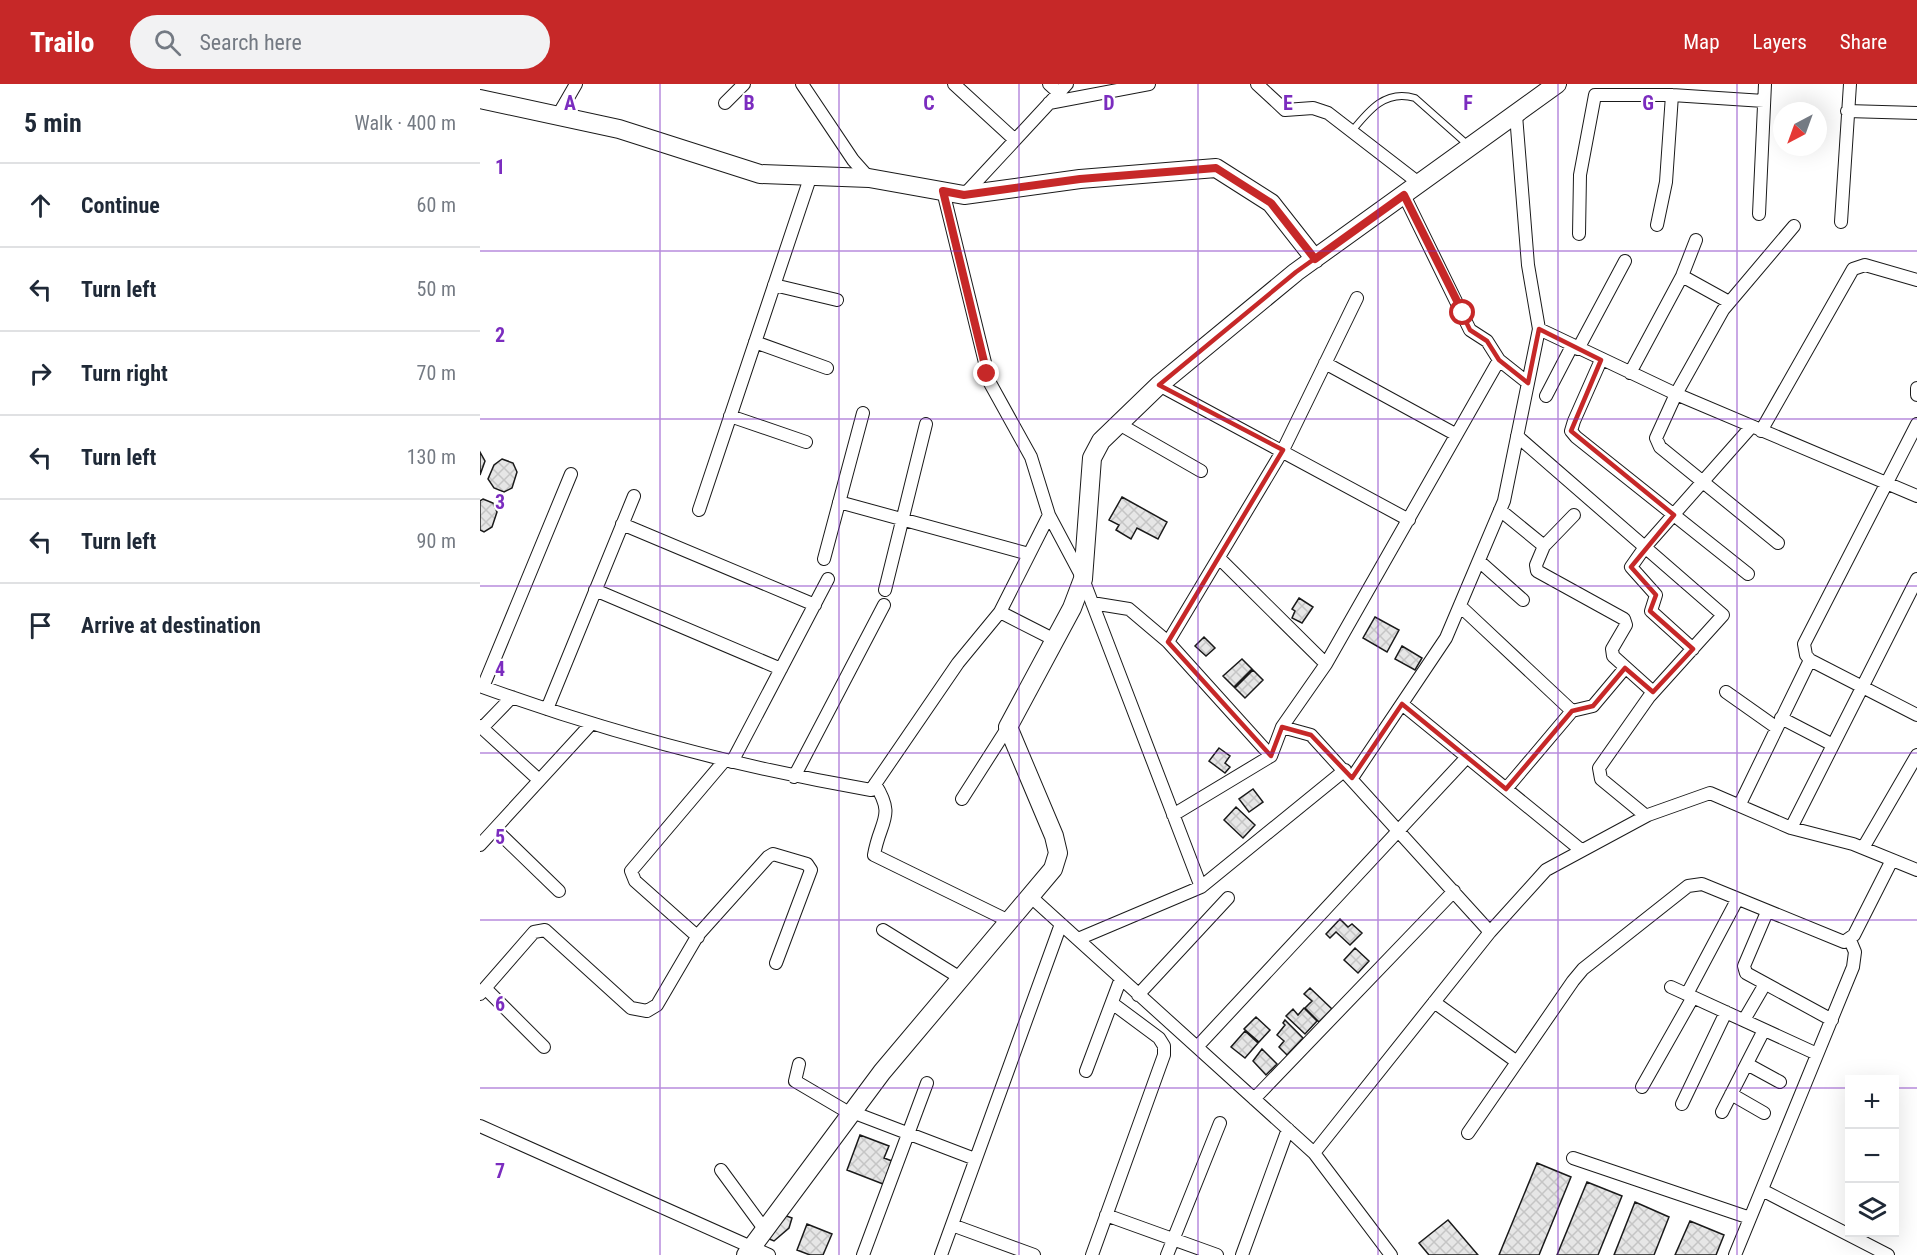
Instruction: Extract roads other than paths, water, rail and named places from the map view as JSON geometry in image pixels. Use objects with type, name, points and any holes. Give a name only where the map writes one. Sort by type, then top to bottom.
[{"type":"street","points":[[557,117],[576,84]]},
{"type":"street","points":[[725,103],[744,84]]},
{"type":"street","points":[[802,84],[853,160],[869,178]]},
{"type":"street","points":[[954,84],[1015,140]]},
{"type":"street","points":[[1049,103],[1149,84]]},
{"type":"street","points":[[1257,84],[1285,110],[1321,110],[1420,184]]},
{"type":"street","points":[[962,799],[1008,727],[1072,608],[1083,579],[1092,458],[1101,441],[1159,385],[1315,259],[1557,84]]},
{"type":"street","points":[[1759,214],[1765,84]]},
{"type":"street","points":[[1841,222],[1850,84]]},
{"type":"street","points":[[964,195],[1049,103],[1058,87]]},
{"type":"street","points":[[1579,234],[1580,175],[1595,89],[1764,101]]},
{"type":"street","points":[[1658,225],[1666,182],[1672,95]]},
{"type":"street","points":[[480,99],[619,129],[760,174],[810,178],[869,178],[964,195],[1080,179],[1216,168],[1271,203],[1315,259]]},
{"type":"street","points":[[1847,111],[1917,113]]},
{"type":"street","points":[[1078,939],[1202,887],[1349,774],[1402,704],[1446,638],[1500,510],[1539,329],[1528,265],[1516,115]]},
{"type":"street","points":[[699,510],[810,178]]},
{"type":"street","points":[[943,191],[987,374],[1031,457],[1049,515],[1083,579],[1202,887]]},
{"type":"street","points":[[1404,195],[1470,330],[1487,341],[1499,360],[1528,383]]},
{"type":"street","points":[[1778,543],[1660,447],[1656,438],[1676,394],[1729,302],[1794,226]]},
{"type":"street","points":[[1630,373],[1682,276],[1696,240]]},
{"type":"street","points":[[1546,396],[1625,261]]},
{"type":"street","points":[[1693,649],[1651,611],[1657,596],[1631,567],[1645,547],[1703,481],[1756,429],[1853,269],[1865,265],[1917,280]]},
{"type":"street","points":[[1682,276],[1729,302]]},
{"type":"street","points":[[774,285],[837,300]]},
{"type":"street","points":[[1168,642],[1220,559],[1283,450],[1357,298]]},
{"type":"street","points":[[1539,329],[1676,394],[1917,496]]},
{"type":"street","points":[[755,342],[827,368]]},
{"type":"street","points":[[1173,815],[1271,756],[1282,727],[1326,664],[1499,360]]},
{"type":"street","points":[[1601,360],[1571,431],[1748,574]]},
{"type":"street","points":[[1325,363],[1455,434]]},
{"type":"street","points":[[1159,385],[1409,520]]},
{"type":"street","points":[[1917,388],[1917,395]]},
{"type":"street","points":[[824,559],[863,413]]},
{"type":"street","points":[[730,416],[806,442]]},
{"type":"street","points":[[885,590],[926,424]]},
{"type":"street","points":[[1119,424],[1201,471]]},
{"type":"street","points":[[1917,424],[1804,644],[1806,655],[1810,660],[1917,715]]},
{"type":"street","points":[[1517,436],[1719,609],[1723,615],[1653,692],[1599,768],[1601,778],[1646,816]]},
{"type":"street","points":[[572,474],[482,687],[591,724],[728,761],[794,777],[871,790],[958,663],[1000,612],[1049,515]]},
{"type":"street","points":[[547,709],[634,496]]},
{"type":"street","points":[[839,502],[1029,554]]},
{"type":"street","points":[[1500,510],[1545,546]]},
{"type":"street","points":[[1574,516],[1545,546],[1536,565],[1537,571],[1622,617],[1626,622],[1611,653],[1653,692]]},
{"type":"street","points":[[622,524],[815,605]]},
{"type":"street","points":[[1220,559],[1326,664]]},
{"type":"street","points":[[1479,561],[1523,600]]},
{"type":"street","points":[[698,937],[635,881],[630,871],[728,761],[781,669],[828,579]]},
{"type":"street","points":[[1791,828],[1917,579]]},
{"type":"street","points":[[595,590],[781,669]]},
{"type":"street","points":[[1092,603],[1129,609],[1168,642],[1271,756]]},
{"type":"street","points":[[794,777],[884,605]]},
{"type":"street","points":[[1460,606],[1572,711]]},
{"type":"street","points":[[1000,612],[1055,640]]},
{"type":"street","points":[[1740,804],[1810,660]]},
{"type":"street","points":[[1506,789],[1572,711],[1593,706],[1625,668]]},
{"type":"street","points":[[1726,692],[1779,723],[1833,745]]},
{"type":"street","points":[[512,697],[481,727],[539,780]]},
{"type":"street","points":[[1402,704],[1581,850]]},
{"type":"street","points":[[480,845],[591,724]]},
{"type":"street","points":[[748,1252],[882,1072],[1011,922],[1053,869],[1058,853],[1054,836],[1008,727]]},
{"type":"street","points":[[1282,727],[1311,735],[1349,774],[1490,932]]},
{"type":"street","points":[[1863,848],[1917,755]]},
{"type":"street","points":[[1197,1047],[1467,757]]},
{"type":"street","points":[[875,784],[886,801],[887,811],[874,855],[1011,922]]},
{"type":"street","points":[[1314,1153],[1490,932],[1546,870],[1646,816],[1710,793],[1740,804],[1791,828],[1863,848],[1917,870]]},
{"type":"street","points":[[495,829],[558,891]]},
{"type":"street","points":[[544,1047],[482,991],[534,932],[545,930],[631,1008],[647,1011],[657,1005],[698,937],[770,855],[807,864],[811,870],[776,963]]},
{"type":"street","points":[[1735,1255],[1855,959],[1850,940],[1892,860]]},
{"type":"street","points":[[1468,1133],[1583,969],[1688,886],[1702,884],[1838,942],[1850,940]]},
{"type":"street","points":[[1254,1099],[1454,891]]},
{"type":"street","points":[[1030,896],[1314,1153],[1391,1255]]},
{"type":"street","points":[[1138,995],[1228,898]]},
{"type":"street","points":[[1642,1088],[1737,900]]},
{"type":"street","points":[[1767,912],[1744,966],[1749,976],[1832,1020]]},
{"type":"street","points":[[941,1255],[1061,924]]},
{"type":"street","points":[[883,930],[962,979]]},
{"type":"street","points":[[1086,1071],[1121,978]]},
{"type":"street","points":[[1744,1020],[1765,984]]},
{"type":"street","points":[[1671,987],[1817,1054]]},
{"type":"street","points":[[1434,1002],[1517,1062]]},
{"type":"street","points":[[1092,1255],[1164,1055],[1164,1046],[1159,1038],[1112,1003]]},
{"type":"street","points":[[1682,1104],[1726,1012]]},
{"type":"street","points":[[1722,1112],[1764,1030]]},
{"type":"street","points":[[799,1064],[795,1082],[852,1113],[975,1159]]},
{"type":"street","points":[[1747,1064],[1779,1082]]},
{"type":"street","points":[[863,1255],[927,1083]]},
{"type":"street","points":[[1731,1094],[1764,1113]]},
{"type":"street","points":[[1167,1255],[1220,1123]]},
{"type":"street","points":[[1242,1255],[1288,1130]]},
{"type":"street","points":[[482,1131],[748,1252],[769,1255]]},
{"type":"street","points":[[1573,1158],[1750,1218]]},
{"type":"street","points":[[721,1170],[765,1230]]},
{"type":"street","points":[[1762,1190],[1888,1255]]},
{"type":"street","points":[[1106,1215],[1217,1255]]},
{"type":"street","points":[[952,1225],[1016,1252],[1034,1255]]},
{"type":"lane","points":[[1352,132],[1380,102],[1404,94],[1415,98],[1470,148]]}]
